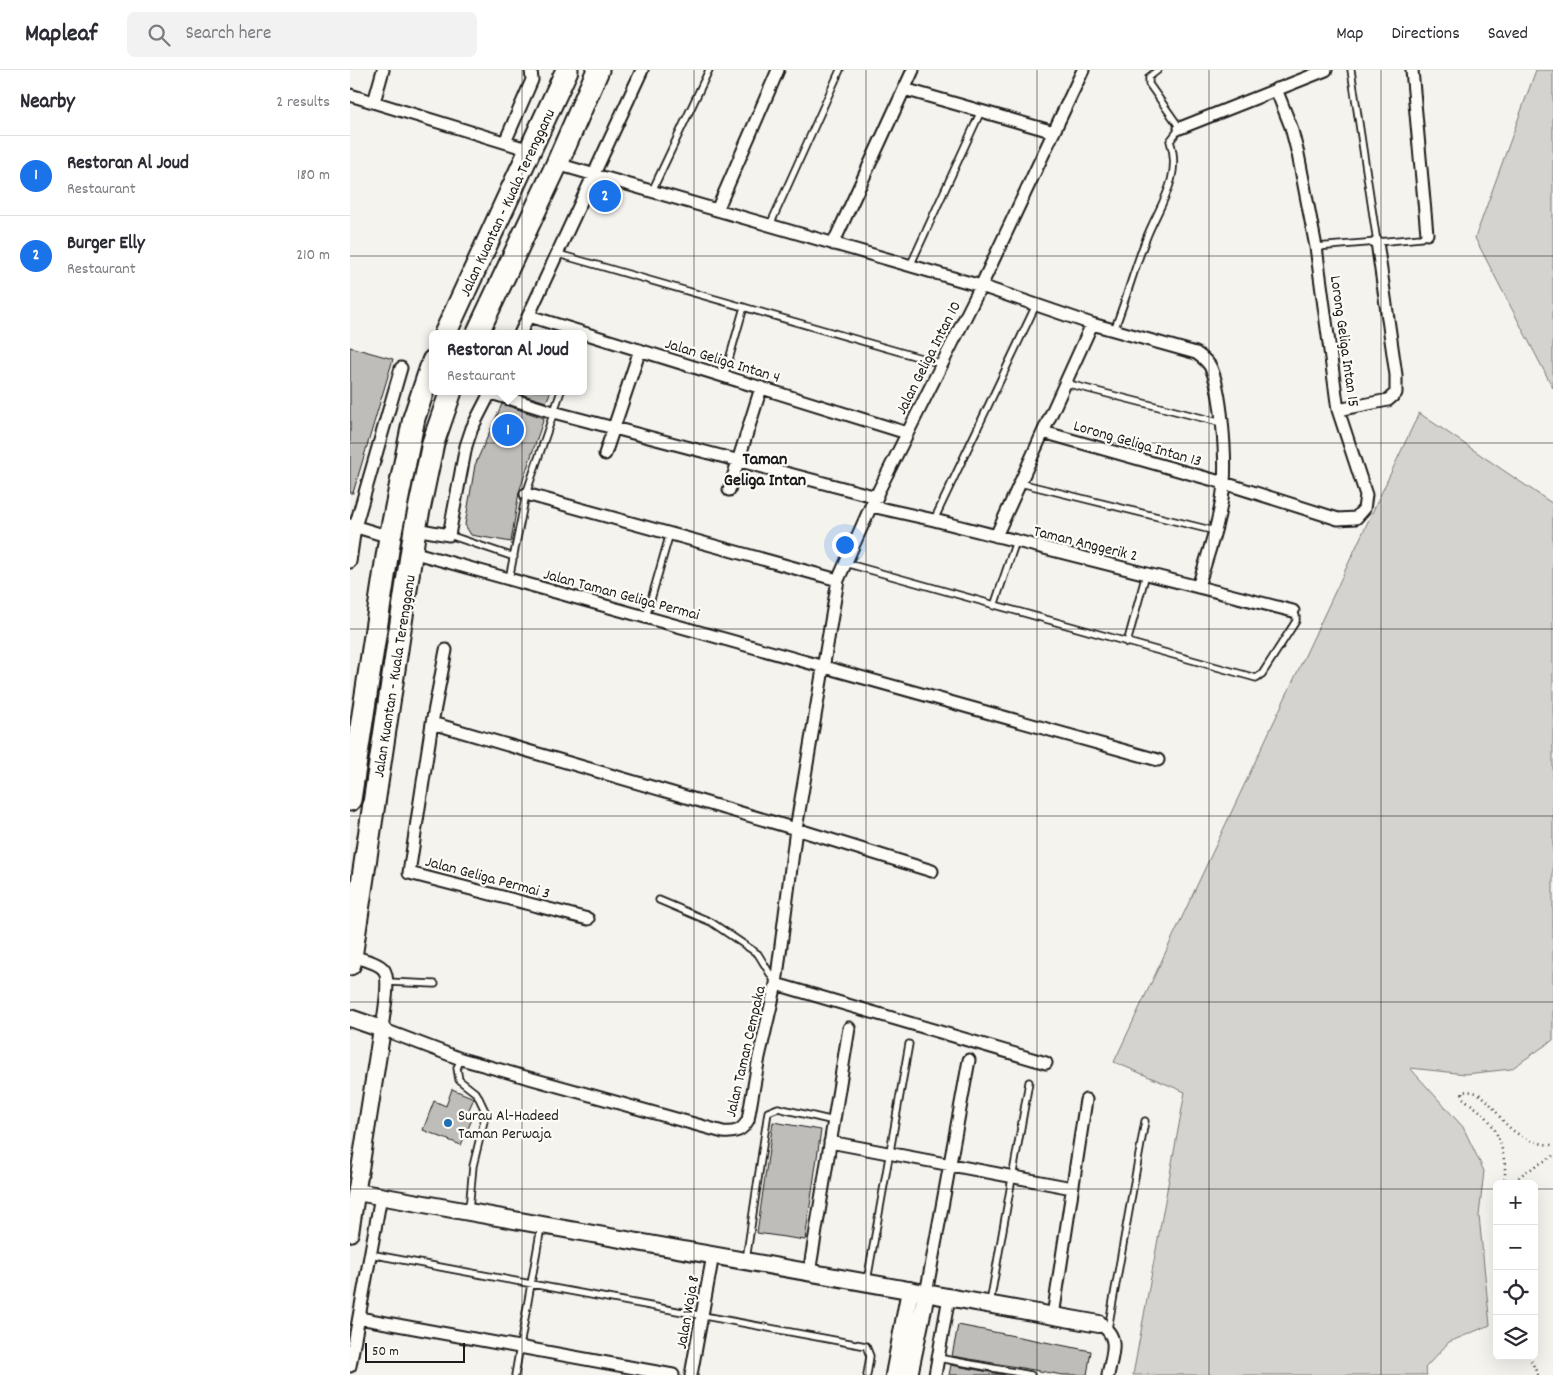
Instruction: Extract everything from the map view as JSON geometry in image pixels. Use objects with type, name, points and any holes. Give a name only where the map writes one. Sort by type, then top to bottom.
[{"type":"highway","name":"Jalan Kuantan - Kuala Terengganu","points":[[447,330],[567,70]]},
{"type":"highway","name":"Jalan Kuantan - Kuala Terengganu","points":[[478,330],[557,164],[598,70]]},
{"type":"highway","name":"Jalan Kuantan - Kuala Terengganu","points":[[350,800],[390,537],[414,418],[421,391],[429,371]]},
{"type":"highway","name":"Jalan Kuantan - Kuala Terengganu","points":[[351,960],[415,529],[433,442],[450,395]]},
{"type":"street","points":[[374,102],[383,70]]},
{"type":"street","points":[[505,142],[532,80],[531,70]]},
{"type":"street","points":[[522,330],[642,70]]},
{"type":"street","points":[[717,210],[778,70]]},
{"type":"street","points":[[833,244],[912,70]]},
{"type":"street","name":"Jalan Geliga Intan 10","points":[[822,666],[838,580],[845,562],[981,286],[1083,70]]},
{"type":"street","points":[[1180,128],[1326,70]]},
{"type":"street","points":[[1412,70],[1427,234]]},
{"type":"street","points":[[904,89],[1054,132]]},
{"type":"street","name":"Lorong Geliga Intan 15","points":[[1224,483],[1338,520],[1356,518],[1364,509],[1366,495],[1338,410],[1316,247],[1298,154],[1291,127],[1276,89]]},
{"type":"street","points":[[350,95],[530,150]]},
{"type":"street","points":[[557,164],[981,286],[1092,324],[1196,354],[1205,360],[1214,378],[1222,423],[1224,483],[1215,531],[1198,587]]},
{"type":"street","points":[[1338,410],[1388,400],[1396,393],[1396,375],[1377,242]]},
{"type":"street","name":"Jalan Geliga Intan 4","points":[[529,316],[573,330]]},
{"type":"street","points":[[996,536],[1092,324]]},
{"type":"street","name":"Jalan Geliga Intan 4","points":[[587,334],[907,433]]},
{"type":"street","points":[[606,454],[640,350]]},
{"type":"street","points":[[350,562],[352,526],[401,368]]},
{"type":"street","points":[[729,490],[761,388]]},
{"type":"street","points":[[415,529],[449,535],[466,446],[472,428],[489,395]]},
{"type":"street","name":"Taman Anggerik 2","points":[[500,395],[553,412],[738,460],[934,520],[1293,611]]},
{"type":"street","name":"Lorong Geliga Intan 13","points":[[1043,432],[1224,483]]},
{"type":"street","points":[[526,494],[838,580]]},
{"type":"street","points":[[352,526],[390,537]]},
{"type":"street","name":"Jalan Taman Geliga Permai","points":[[412,552],[1158,760]]},
{"type":"street","points":[[446,650],[432,723],[796,829],[932,871]]},
{"type":"street","name":"Jalan Taman Cempaka","points":[[382,1029],[461,1059],[733,1133],[745,1127],[776,984],[796,829],[822,666]]},
{"type":"street","name":"Jalan Geliga Permai 3","points":[[432,723],[409,872],[588,919]]},
{"type":"street","points":[[350,1233],[382,1029],[387,982],[385,971],[379,966],[351,960]]},
{"type":"street","points":[[776,984],[1046,1063]]},
{"type":"street","points":[[350,1018],[382,1029]]},
{"type":"street","points":[[809,1273],[849,1028]]},
{"type":"street","points":[[909,1375],[926,1294],[969,1060]]},
{"type":"street","points":[[1052,1316],[1086,1100]]},
{"type":"street","points":[[830,1142],[1072,1188]]},
{"type":"street","points":[[357,1192],[910,1290],[1104,1327],[1113,1337],[1108,1375]]},
{"type":"street","points":[[350,1366],[381,1196]]},
{"type":"street","name":"Jalan Waja 8","points":[[691,1375],[713,1255]]},
{"type":"street","points":[[894,1375],[910,1290]]},
{"type":"street","points":[[935,1375],[949,1298]]},
{"type":"street","points":[[358,1318],[673,1375]]},
{"type":"lane","points":[[652,192],[710,70]]},
{"type":"lane","points":[[770,225],[840,70]]},
{"type":"lane","points":[[1114,330],[1146,238],[1170,184],[1174,166],[1170,141],[1180,128],[1149,84],[1149,77],[1158,70]]},
{"type":"lane","points":[[1351,70],[1377,242]]},
{"type":"lane","points":[[910,266],[981,111]]},
{"type":"lane","points":[[1316,247],[1421,238],[1427,234]]},
{"type":"lane","points":[[558,254],[942,364]]},
{"type":"lane","points":[[934,520],[1036,305]]},
{"type":"lane","points":[[724,377],[744,307]]},
{"type":"lane","points":[[1065,383],[1222,423]]},
{"type":"lane","points":[[510,579],[526,494],[559,395]]},
{"type":"lane","points":[[1020,483],[1215,531]]},
{"type":"lane","points":[[646,617],[670,533]]},
{"type":"lane","points":[[449,535],[514,557]]},
{"type":"lane","points":[[994,606],[1016,541]]},
{"type":"lane","points":[[845,562],[994,606],[1256,678],[1262,674],[1296,621],[1293,611]]},
{"type":"lane","points":[[1127,643],[1146,574]]},
{"type":"lane","points":[[659,900],[711,922],[758,954],[776,984]]},
{"type":"lane","points":[[387,982],[435,984]]},
{"type":"lane","points":[[866,1283],[909,1044]]},
{"type":"lane","points":[[461,1059],[457,1068],[458,1080],[477,1094],[486,1113],[473,1166],[468,1212]]},
{"type":"lane","points":[[989,1305],[1029,1082]]},
{"type":"lane","points":[[746,1261],[768,1112],[778,1108],[834,1121]]},
{"type":"lane","points":[[1104,1327],[1144,1121]]},
{"type":"lane","points":[[515,1375],[542,1225]]},
{"type":"lane","points":[[370,1254],[866,1346],[870,1356],[867,1375]]},
{"type":"lane","points":[[938,1358],[1031,1375]]},
{"type":"path","points":[[1505,1180],[1506,1174],[1496,1134],[1487,1118],[1463,1098],[1462,1092],[1471,1090],[1483,1096],[1494,1107],[1505,1123],[1524,1138],[1541,1144],[1553,1144]]},
{"type":"path","points":[[1516,1180],[1553,1156]]},
{"type":"path","points":[[1531,1360],[1538,1375]]},
{"type":"shaded area","points":[[1536,70],[1553,70],[1553,388],[1475,238]]},
{"type":"shaded area","points":[[1419,413],[1553,504],[1553,1040],[1511,1069],[1466,1074],[1410,1068],[1463,1127],[1484,1171],[1479,1216],[1490,1325],[1449,1342],[1425,1368],[1427,1375],[1133,1375],[1185,1092],[1114,1062]]},
{"type":"building","points":[[350,347],[393,359],[353,493],[350,493]]},
{"type":"building","points":[[524,395],[549,395],[546,402]]},
{"type":"building","points":[[502,404],[544,418],[519,492],[511,542],[471,535],[465,525],[475,465]]},
{"type":"building","name":"Surau Al-Hadeed Taman Perwaja","points":[[452,1089],[474,1098],[467,1114],[473,1117],[461,1145],[423,1130],[434,1101],[446,1106]]},
{"type":"building","points":[[773,1122],[821,1130],[805,1240],[757,1233]]},
{"type":"building","points":[[958,1325],[1091,1351],[1087,1375],[1063,1375],[952,1356]]},
{"type":"building","points":[[951,1365],[1005,1375],[949,1375]]},
{"type":"place","name":"Burger Elly","points":[[605,196]]},
{"type":"place","name":"Restoran Al Joud","points":[[508,430]]},
{"type":"place","name":"Surau Al-Hadeed Taman Perwaja","points":[[448,1123]]},
{"type":"district","name":"Taman Geliga Intan","points":[[765,468]]}]
